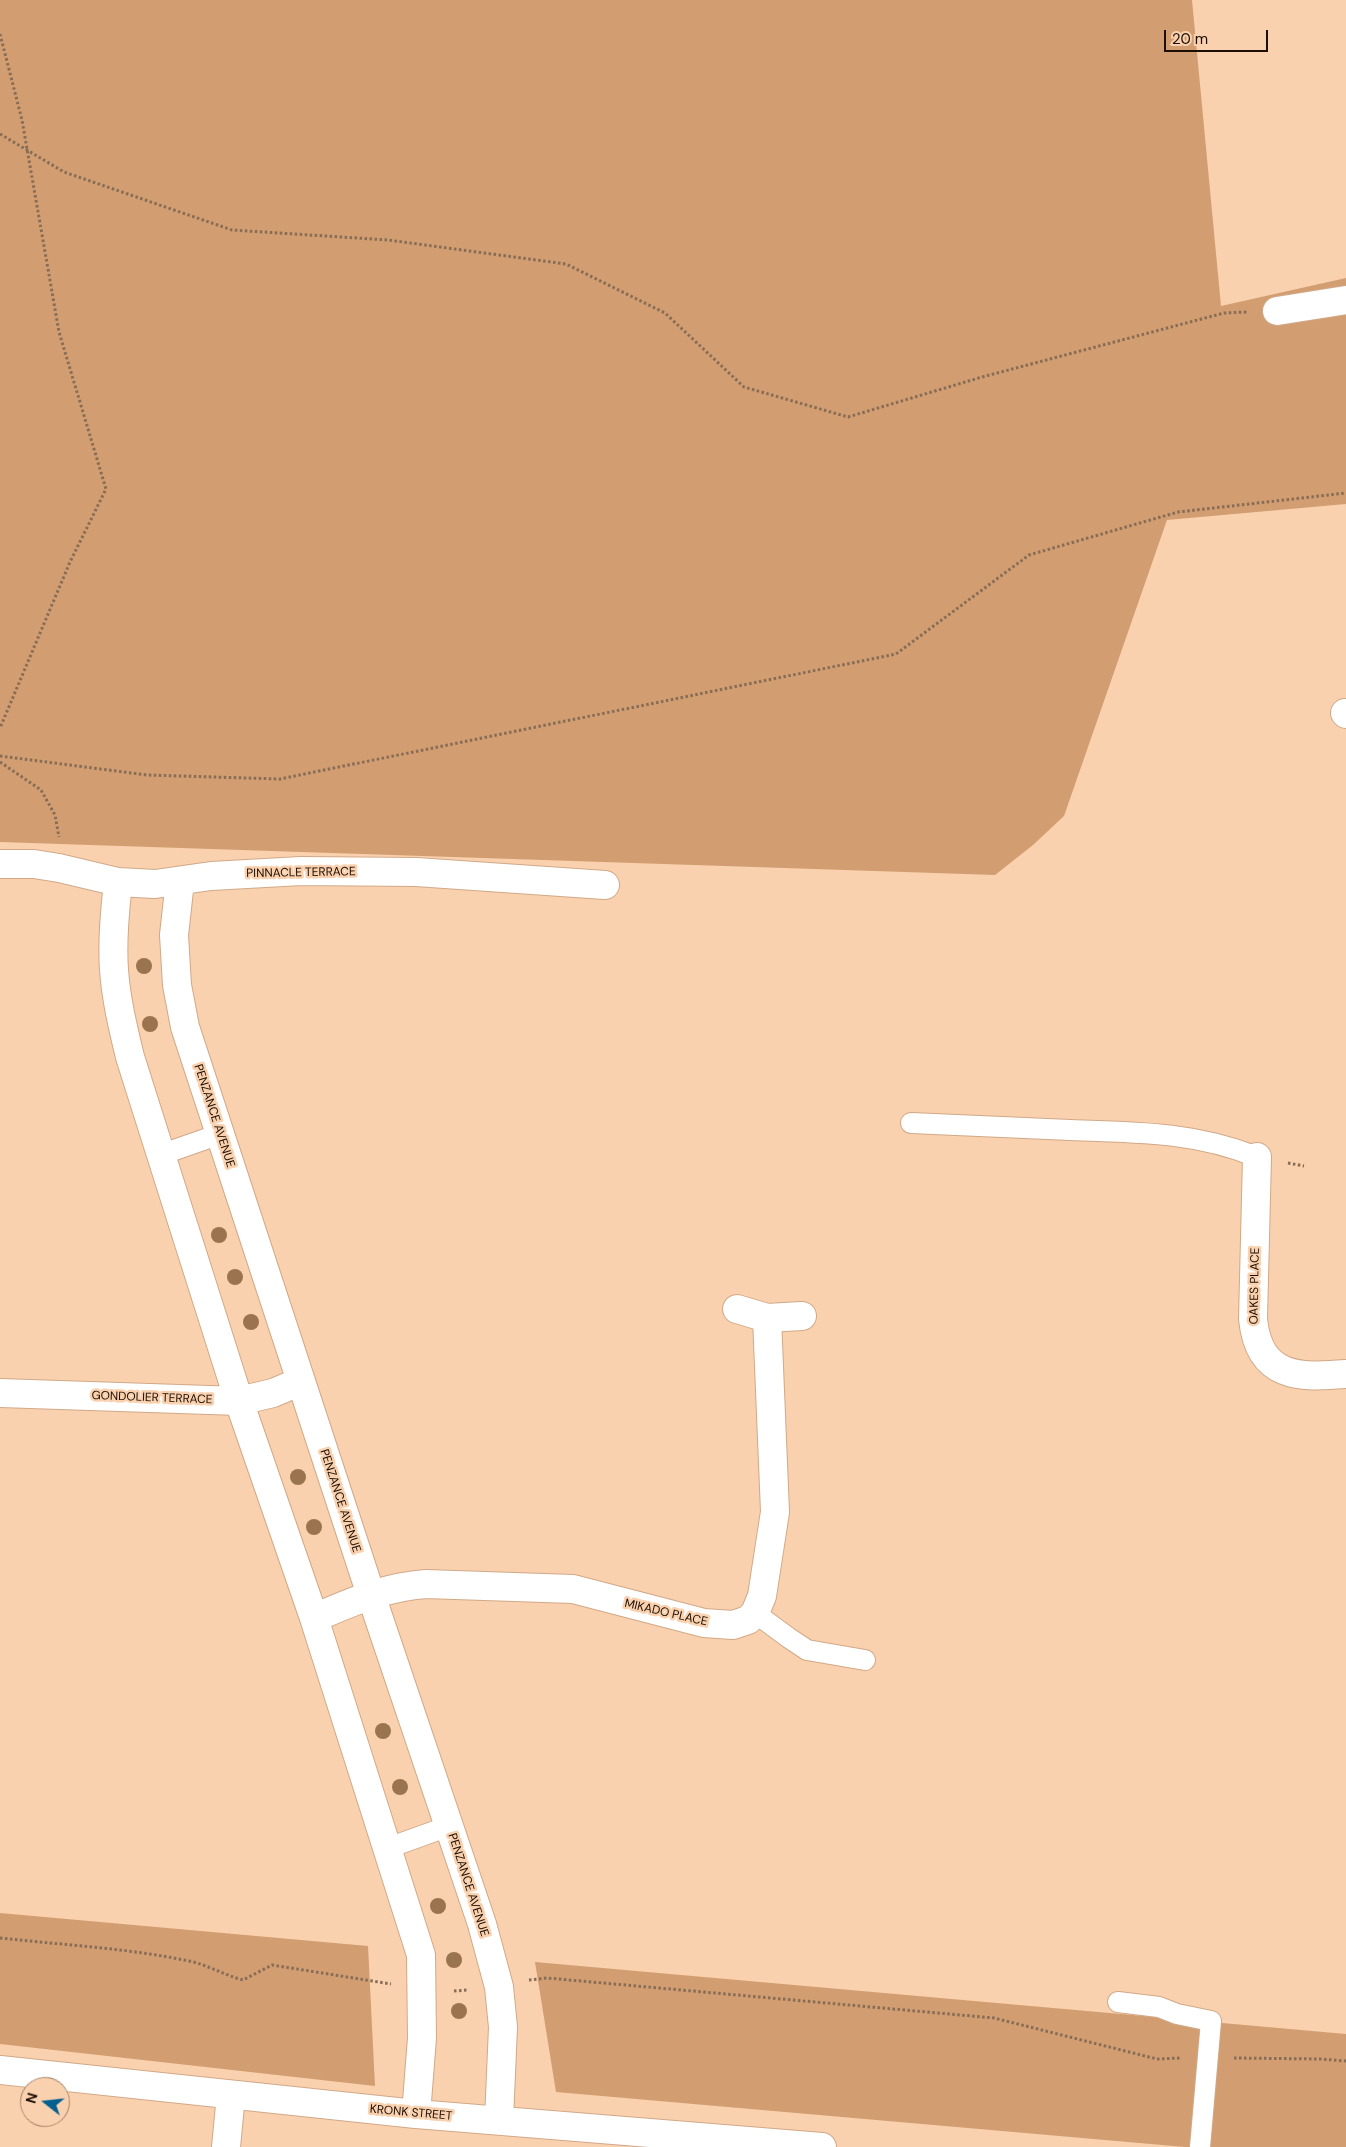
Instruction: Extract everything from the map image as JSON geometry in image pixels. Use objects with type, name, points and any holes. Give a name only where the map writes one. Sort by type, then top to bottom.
[{"type":"street","points":[[1277,311],[1346,300]]},
{"type":"street","name":"PINNACLE TERRACE","points":[[0,864],[34,864],[118,882],[155,884],[257,873],[406,872],[605,885]]},
{"type":"street","name":"PENZANCE AVENUE","points":[[180,881],[174,935],[177,984],[185,1027],[370,1595],[482,1924],[499,1987],[503,2027],[503,2075],[499,2120]]},
{"type":"street","points":[[118,882],[114,922],[114,970],[120,1015],[130,1057],[239,1401],[314,1618],[421,1955],[422,2038],[416,2114]]},
{"type":"street","name":"OAKES PLACE","points":[[1257,1157],[1253,1319],[1255,1334],[1261,1348],[1270,1360],[1283,1370],[1298,1376],[1314,1377],[1346,1374]]},
{"type":"street","points":[[737,1309],[767,1318],[802,1316]]},
{"type":"street","points":[[755,1613],[762,1596],[774,1512],[767,1318]]},
{"type":"street","name":"GONDOLIER TERRACE","points":[[0,1393],[239,1401],[273,1393],[301,1381]]},
{"type":"street","name":"MIKADO PLACE","points":[[314,1618],[370,1595],[401,1586],[426,1584],[573,1590],[704,1623],[733,1624],[748,1620],[755,1613]]},
{"type":"street","name":"KRONK STREET","points":[[0,2070],[416,2114],[499,2120],[646,2139],[822,2147]]},
{"type":"street","points":[[226,2147],[231,2095]]},
{"type":"lane","points":[[910,1124],[1119,1131],[1187,1136],[1212,1141],[1257,1157]]},
{"type":"lane","points":[[160,1155],[220,1134]]},
{"type":"lane","points":[[755,1613],[807,1650],[865,1660]]},
{"type":"lane","points":[[388,1848],[449,1826]]},
{"type":"lane","points":[[1118,2002],[1159,2006],[1177,2014],[1211,2021],[1200,2147]]},
{"type":"path","points":[[0,34],[28,150],[59,332],[106,489],[70,562],[0,728]]},
{"type":"path","points":[[0,134],[64,172],[232,230],[388,240],[566,264],[665,313],[744,388],[848,417],[982,378],[1224,313],[1277,311]]},
{"type":"path","points":[[0,756],[147,775],[280,778],[896,654],[1029,555],[1178,512],[1346,493]]},
{"type":"path","points":[[0,762],[41,790],[55,815],[60,843],[59,868]]},
{"type":"path","points":[[0,1938],[168,1957],[209,1966],[229,1976],[243,1980],[272,1965],[399,1986]]},
{"type":"path","points":[[525,1981],[547,1978],[994,2018],[1157,2059],[1321,2058],[1346,2061]]},
{"type":"path","points":[[444,1991],[472,1990]]},
{"type":"shaded area","points":[[0,0],[1192,0],[1221,306],[1346,278],[1346,504],[1167,520],[1064,816],[1033,845],[995,875],[0,842]]},
{"type":"shaded area","points":[[0,1913],[368,1946],[375,2086],[0,2044]]},
{"type":"shaded area","points":[[535,1962],[1346,2034],[1346,2147],[1185,2147],[556,2092]]}]
